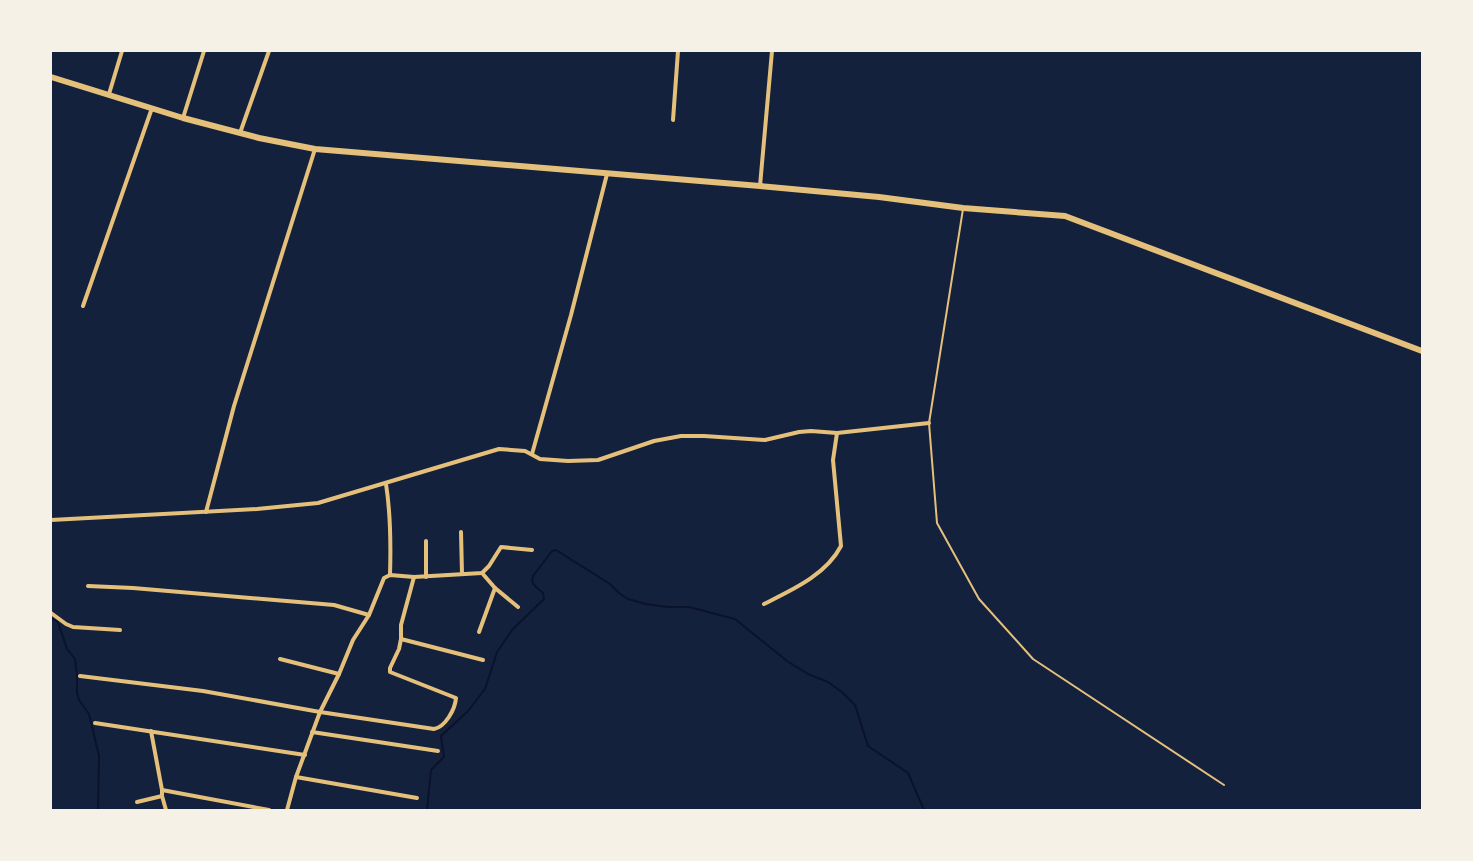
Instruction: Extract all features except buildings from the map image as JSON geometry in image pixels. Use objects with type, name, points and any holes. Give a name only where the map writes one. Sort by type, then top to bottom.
[{"type":"main road","points":[[51,76],[183,118],[240,133],[315,149],[760,186],[879,197],[963,208],[1065,216],[1422,351]]},
{"type":"street","points":[[108,94],[122,51]]},
{"type":"street","points":[[183,118],[204,51]]},
{"type":"street","points":[[240,133],[269,51]]},
{"type":"street","points":[[673,120],[678,51]]},
{"type":"street","points":[[760,186],[772,51]]},
{"type":"street","points":[[83,306],[152,108]]},
{"type":"street","points":[[206,512],[234,406],[315,149]]},
{"type":"street","points":[[532,454],[571,315],[607,174]]},
{"type":"street","points":[[51,520],[206,512],[318,503],[386,484],[499,449],[519,450],[540,458],[568,461],[598,460],[654,441],[680,436],[765,440],[800,432],[811,431],[837,433],[929,423]]},
{"type":"street","points":[[764,604],[809,580],[836,555],[842,546],[833,460],[837,433]]},
{"type":"street","points":[[386,484],[391,525],[390,575]]},
{"type":"street","points":[[460,532],[462,574]]},
{"type":"street","points":[[426,541],[426,577]]},
{"type":"street","points":[[287,810],[296,777],[320,712],[339,674],[352,640],[369,615],[384,578],[390,575],[426,577],[482,572],[489,566],[501,547],[532,550]]},
{"type":"street","points":[[482,572],[495,588],[518,607]]},
{"type":"street","points":[[80,676],[203,691],[320,712],[434,729],[439,728],[445,723],[456,703],[456,698],[390,672],[390,668],[399,649],[401,625],[414,577]]},
{"type":"street","points":[[88,586],[133,588],[334,605],[369,615]]},
{"type":"street","points":[[479,632],[495,588]]},
{"type":"street","points":[[51,614],[73,627],[120,630]]},
{"type":"street","points":[[401,639],[483,660]]},
{"type":"street","points":[[280,659],[339,674]]},
{"type":"street","points":[[96,723],[305,755]]},
{"type":"street","points":[[151,731],[162,796],[166,810]]},
{"type":"street","points":[[312,732],[438,751]]},
{"type":"street","points":[[296,777],[417,798]]},
{"type":"street","points":[[162,790],[269,810]]},
{"type":"street","points":[[137,802],[162,796]]},
{"type":"lane","points":[[963,208],[929,423],[937,523],[979,599],[1033,660],[1224,785]]},
{"type":"waterway","points":[[427,810],[431,770],[444,757],[441,736],[468,711],[485,689],[497,652],[512,630],[544,599],[543,593],[537,588],[532,579],[552,551],[556,550],[610,584],[628,599],[646,604],[668,607],[689,607],[735,619],[787,661],[808,674],[828,682],[843,693],[855,705],[868,746],[908,773],[924,810]]},
{"type":"waterway","points":[[51,618],[58,622],[67,649],[75,659],[77,693],[79,700],[89,714],[99,756],[98,810]]}]
